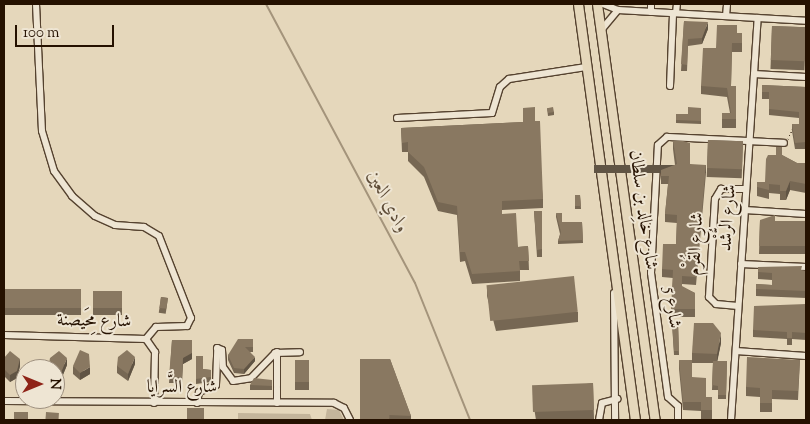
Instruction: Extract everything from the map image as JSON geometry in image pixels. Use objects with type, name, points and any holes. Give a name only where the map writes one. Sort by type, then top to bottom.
[{"type":"main road","name":"شارع خالِد بن سلطان","points":[[578,4],[635,420]]},
{"type":"main road","name":"شارع خالِد بن سلطان","points":[[597,4],[654,417]]},
{"type":"street","points":[[36,4],[42,131],[54,171],[72,196],[95,216],[115,225],[144,227],[159,236],[190,316],[187,326],[159,326],[146,339]]},
{"type":"street","points":[[603,4],[618,10],[806,21]]},
{"type":"street","points":[[633,11],[643,4]]},
{"type":"street","points":[[651,4],[652,12]]},
{"type":"street","points":[[670,86],[674,13],[677,4]]},
{"type":"street","points":[[726,16],[727,4]]},
{"type":"street","points":[[601,31],[618,10]]},
{"type":"street","name":"شارع الرُّشْد","points":[[731,420],[758,18]]},
{"type":"street","points":[[397,118],[492,112],[500,87],[509,79],[586,67]]},
{"type":"street","points":[[754,74],[806,77]]},
{"type":"street","name":"شارع 5","points":[[678,420],[678,406],[668,397],[651,272],[658,145],[667,137],[784,142]]},
{"type":"street","name":"شارع القُرْم","points":[[738,306],[716,304],[709,296],[715,199],[721,189],[746,188]]},
{"type":"street","points":[[745,210],[806,214]]},
{"type":"street","points":[[741,264],[806,267]]},
{"type":"street","points":[[614,275],[616,400],[620,420]]},
{"type":"street","name":"شارع مِحَيصنة","points":[[4,335],[146,339],[155,352],[154,403]]},
{"type":"street","points":[[197,403],[200,392],[216,384],[217,348],[222,350],[223,367],[233,381],[251,378],[277,352],[300,352]]},
{"type":"street","points":[[736,351],[806,356]]},
{"type":"street","points":[[277,352],[277,403]]},
{"type":"street","points":[[600,420],[602,403],[616,400]]},
{"type":"street","name":"شارع السَّرايا","points":[[4,401],[338,404],[350,420]]},
{"type":"street","points":[[616,420],[618,412]]},
{"type":"street","points":[[654,417],[662,420]]},
{"type":"path","points":[[784,142],[790,129],[800,128]]},
{"type":"shaded area","points":[[327,409],[339,410],[344,420],[325,420]]},
{"type":"shaded area","points":[[238,413],[310,414],[312,420],[238,420]]},
{"type":"building","points":[[684,21],[708,22],[702,38],[688,39],[687,65],[681,64]]},
{"type":"building","points":[[717,25],[737,25],[737,33],[742,33],[742,43],[732,43],[731,86],[736,86],[736,119],[722,119],[722,113],[731,113],[727,88],[701,86],[703,48],[716,48]]},
{"type":"building","points":[[772,26],[806,27],[805,61],[771,60]]},
{"type":"building","points":[[762,85],[806,87],[806,142],[795,143],[792,124],[799,124],[799,112],[769,109],[769,92],[762,92]]},
{"type":"building","points":[[535,107],[535,121],[540,121],[543,199],[502,201],[502,214],[516,213],[518,247],[528,246],[529,261],[519,261],[520,271],[472,274],[465,252],[460,252],[457,206],[438,202],[424,167],[408,152],[408,142],[402,143],[401,128],[523,122],[523,108]]},
{"type":"building","points":[[553,107],[554,112],[548,113],[547,108]]},
{"type":"building","points":[[688,107],[701,108],[701,121],[676,120],[676,114],[688,114]]},
{"type":"building","points":[[708,140],[743,141],[742,169],[707,168]]},
{"type":"building","points":[[673,141],[690,143],[690,164],[706,165],[696,277],[682,276],[682,286],[695,293],[695,309],[671,309],[673,270],[662,269],[663,244],[676,244],[677,215],[665,214],[669,176],[661,176],[661,170],[677,164]]},
{"type":"building","points":[[776,147],[782,147],[782,155],[797,163],[806,163],[806,184],[790,181],[786,191],[780,191],[780,185],[769,184],[769,190],[757,187],[757,182],[765,182],[766,159],[768,155],[776,155]]},
{"type":"building","points":[[575,195],[580,195],[581,206],[575,206]]},
{"type":"building","points":[[534,211],[542,211],[542,249],[537,250]]},
{"type":"building","points":[[556,213],[562,213],[562,222],[582,222],[583,240],[558,241],[561,232]]},
{"type":"building","points":[[775,215],[775,221],[806,221],[806,246],[759,246],[760,220]]},
{"type":"building","points":[[802,266],[801,270],[806,271],[806,291],[756,289],[756,284],[772,285],[772,273],[758,272],[758,267]]},
{"type":"building","points":[[574,276],[578,312],[490,321],[486,285]]},
{"type":"building","points":[[4,289],[81,289],[81,308],[4,308]]},
{"type":"building","points":[[93,291],[122,291],[122,308],[93,308]]},
{"type":"building","points":[[161,297],[168,298],[166,309],[159,308]]},
{"type":"building","points":[[806,304],[806,333],[792,332],[792,338],[787,338],[787,332],[753,330],[754,306]]},
{"type":"building","points":[[678,322],[679,351],[674,351],[672,323]]},
{"type":"building","points":[[694,323],[713,323],[721,333],[717,354],[692,353]]},
{"type":"building","points":[[238,339],[253,339],[253,347],[245,347],[255,357],[244,369],[234,368],[228,355]]},
{"type":"building","points":[[172,340],[192,340],[192,353],[183,358],[182,377],[169,377]]},
{"type":"building","points":[[80,350],[89,354],[90,367],[80,373],[73,366]]},
{"type":"building","points":[[127,350],[135,357],[128,374],[117,366],[118,357]]},
{"type":"building","points":[[10,351],[20,359],[15,359],[15,372],[10,375],[4,369],[4,358]]},
{"type":"building","points":[[59,351],[67,358],[65,363],[65,359],[50,358]]},
{"type":"building","points":[[196,356],[203,356],[203,369],[211,370],[211,377],[196,379]]},
{"type":"building","points":[[747,357],[800,360],[798,391],[772,390],[772,403],[760,403],[760,388],[746,387]]},
{"type":"building","points":[[360,359],[390,359],[411,416],[389,415],[389,420],[360,420]]},
{"type":"building","points":[[295,360],[309,360],[309,382],[295,382]]},
{"type":"building","points":[[679,360],[692,360],[692,377],[706,378],[706,397],[712,397],[712,410],[701,410],[701,402],[683,402]]},
{"type":"building","points":[[713,361],[727,361],[726,395],[718,395],[718,386],[712,385]]},
{"type":"building","points":[[254,378],[272,380],[272,386],[250,385]]},
{"type":"building","points":[[593,383],[594,410],[533,412],[532,385]]},
{"type":"building","points":[[187,408],[204,408],[204,420],[187,420]]},
{"type":"building","points":[[14,412],[28,412],[28,420],[14,420]]},
{"type":"building","points":[[46,412],[59,413],[58,420],[45,420]]},
{"type":"waterway","name":"وادي العين","points":[[266,4],[415,283],[470,420]]}]
